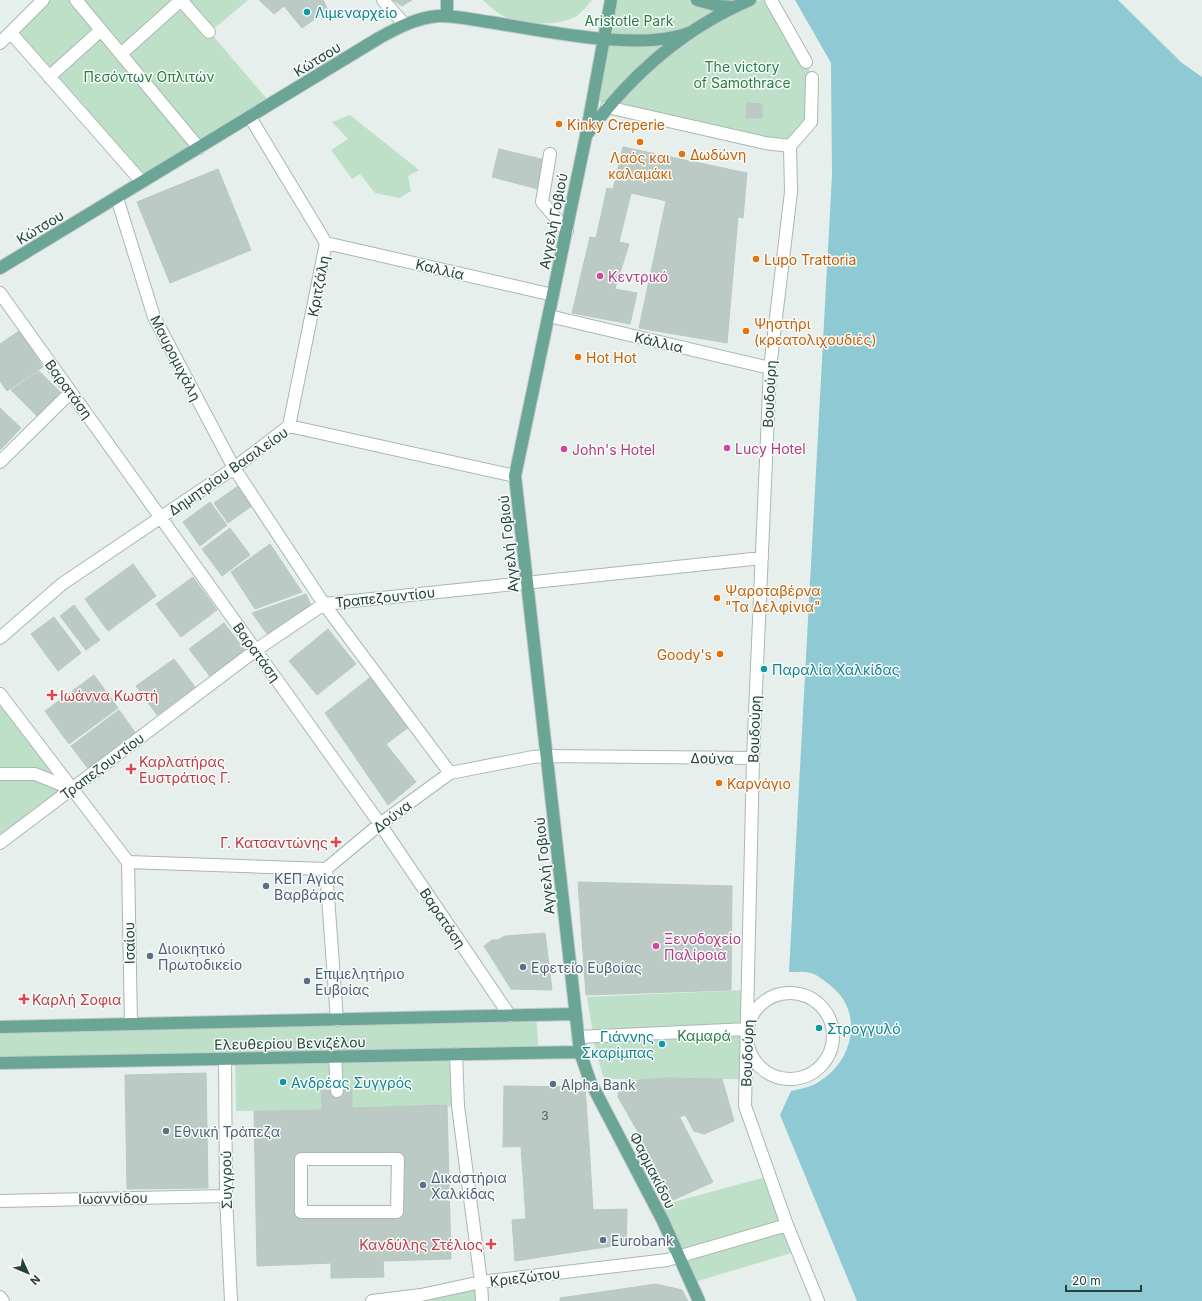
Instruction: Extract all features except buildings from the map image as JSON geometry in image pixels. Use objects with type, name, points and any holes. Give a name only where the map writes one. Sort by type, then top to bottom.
[{"type":"main road","points":[[447,0],[447,16]]},
{"type":"main road","name":"Αγγελή Γοβιού","points":[[580,1052],[515,476],[586,136],[610,0]]},
{"type":"main road","points":[[586,136],[607,107],[638,74],[688,33],[733,7],[750,0]]},
{"type":"main road","points":[[702,2],[719,6],[733,7]]},
{"type":"main road","name":"Κώτσου","points":[[0,268],[379,38],[405,25],[422,19],[447,16],[604,39],[664,39],[688,33]]},
{"type":"main road","name":"Ελευθερίου Βενιζέλου","points":[[0,1027],[576,1014]]},
{"type":"main road","name":"Ελευθερίου Βενιζέλου","points":[[0,1063],[580,1052]]},
{"type":"main road","name":"Φαρμακίδου","points":[[580,1052],[590,1081],[662,1221],[699,1301]]},
{"type":"street","points":[[0,43],[43,0]]},
{"type":"street","points":[[76,0],[199,148]]},
{"type":"street","points":[[121,54],[181,0],[210,32]]},
{"type":"street","points":[[383,0],[405,25]]},
{"type":"street","points":[[771,0],[806,62]]},
{"type":"street","points":[[49,77],[101,30]]},
{"type":"street","points":[[11,33],[142,182]]},
{"type":"street","points":[[607,107],[765,143],[790,146],[811,122],[812,78]]},
{"type":"street","name":"Κριτζάλη","points":[[250,117],[326,243],[289,426]]},
{"type":"street","name":"Βουδούρη","points":[[790,146],[791,192],[770,368],[753,758],[748,1029],[745,1106],[787,1225],[818,1301]]},
{"type":"street","points":[[550,154],[542,202],[567,231]]},
{"type":"street","name":"Μαυρομιχάλη","points":[[117,198],[154,317],[234,468],[324,604],[450,773]]},
{"type":"street","name":"Καλλία","points":[[326,243],[553,295]]},
{"type":"street","name":"Βαρατάση","points":[[0,292],[380,824],[510,1016]]},
{"type":"street","name":"Κάλλια","points":[[549,316],[770,368]]},
{"type":"street","points":[[0,462],[71,392]]},
{"type":"street","name":"Δημητρίου Βασιλείου","points":[[0,638],[62,584],[234,468],[289,426],[515,476]]},
{"type":"street","name":"Τραπεζουντίου","points":[[0,843],[256,650],[324,604],[762,558]]},
{"type":"street","points":[[0,694],[128,862],[326,869],[337,1020]]},
{"type":"street","name":"Δούνα","points":[[326,869],[380,824],[450,773],[533,757],[546,756],[753,758]]},
{"type":"street","points":[[0,774],[35,774],[71,788]]},
{"type":"street","name":"Ισαίου","points":[[128,862],[131,1024]]},
{"type":"street","points":[[789,993],[803,995],[816,1001],[826,1012],[832,1026],[833,1040],[829,1054],[821,1065],[810,1073],[798,1078],[784,1078],[771,1074],[760,1066],[752,1056],[748,1042],[748,1029],[753,1015],[762,1003],[774,996],[789,993]]},
{"type":"street","points":[[578,1037],[748,1029]]},
{"type":"street","points":[[456,1054],[458,1106],[481,1282],[482,1301]]},
{"type":"street","points":[[335,1057],[338,1090]]},
{"type":"street","name":"Συγγρού","points":[[225,1059],[226,1196],[231,1301]]},
{"type":"street","points":[[301,1159],[398,1159],[397,1212],[301,1212],[301,1159]]},
{"type":"street","name":"Ιωαννίδου","points":[[0,1201],[226,1196]]},
{"type":"street","name":"Κριεζώτου","points":[[377,1301],[421,1298],[481,1282],[667,1260],[787,1225]]},
{"type":"street","points":[[0,1297],[3,1301]]},
{"type":"green space","name":"Πεσόντων Οπλιτών","points":[[43,0],[248,0],[210,32],[272,105],[142,182],[11,33]]},
{"type":"green space","points":[[483,0],[592,0],[577,16],[561,22],[534,23],[508,18],[494,10]]},
{"type":"green space","name":"The victory of Samothrace","points":[[611,0],[697,0],[706,3],[771,0],[806,62],[812,78],[811,122],[790,146],[607,107],[594,96]]},
{"type":"green space","points":[[350,115],[419,170],[408,176],[411,191],[400,198],[375,193],[360,174],[352,179],[331,150],[348,139],[332,122]]},
{"type":"green space","points":[[0,694],[71,788],[0,843]]},
{"type":"green space","name":"Καμαρά","points":[[748,990],[746,1079],[604,1079],[596,1053],[587,997]]},
{"type":"green space","points":[[536,1015],[539,1053],[457,1055],[458,1106],[352,1108],[321,1091],[322,1110],[236,1111],[235,1059],[0,1063],[0,1027]]},
{"type":"green space","points":[[770,1176],[798,1251],[691,1283],[655,1207]]},
{"type":"green space","points":[[481,1282],[482,1301],[372,1301]]},
{"type":"water","points":[[795,0],[1118,0],[1182,63],[1202,77],[1202,1301],[857,1301],[780,1115],[791,1091],[817,1083],[829,1074],[839,1063],[846,1051],[850,1037],[851,1023],[848,1010],[842,997],[829,984],[811,973],[789,972],[832,175],[831,63]]},
{"type":"place","name":"Λιμεναρχείο","points":[[307,12]]},
{"type":"place","name":"Kinky Creperie","points":[[559,124]]},
{"type":"place","name":"Λαός και καλαμάκι","points":[[640,142]]},
{"type":"place","name":"Δωδώνη","points":[[682,154]]},
{"type":"place","name":"Lupo Trattoria","points":[[756,259]]},
{"type":"place","name":"Κεντρικό","points":[[600,276]]},
{"type":"place","name":"Ψηστήρι (κρεατολιχουδιές)","points":[[746,331]]},
{"type":"place","name":"Hot Hot","points":[[578,357]]},
{"type":"place","name":"Lucy Hotel","points":[[727,448]]},
{"type":"place","name":"John's Hotel","points":[[564,449]]},
{"type":"place","name":"Ψαροταβέρνα \"Τα Δελφίνια\"","points":[[717,598]]},
{"type":"place","name":"Goody's","points":[[720,654]]},
{"type":"place","name":"Παραλία Χαλκίδας","points":[[764,669]]},
{"type":"place","name":"Ιωάννα Κωστή","points":[[52,695]]},
{"type":"place","name":"Καρλατήρας Ευστράτιος Γ.","points":[[131,769]]},
{"type":"place","name":"Καρνάγιο","points":[[719,783]]},
{"type":"place","name":"Γ. Κατσαντώνης","points":[[336,842]]},
{"type":"place","name":"ΚΕΠ Αγίας Βαρβάρας","points":[[266,886]]},
{"type":"place","name":"Ξενοδοχείο Παλίροια","points":[[656,946]]},
{"type":"place","name":"Διοικητικό Πρωτοδικείο","points":[[150,956]]},
{"type":"place","name":"Εφετείο Ευβοίας","points":[[523,967]]},
{"type":"place","name":"Επιμελητήριο Ευβοίας","points":[[307,981]]},
{"type":"place","name":"Καρλή Σοφια","points":[[24,999]]},
{"type":"place","name":"Στρογγυλό","points":[[819,1028]]},
{"type":"place","name":"Γιάννης Σκαρίμπας","points":[[662,1044]]},
{"type":"place","name":"Ανδρέας Συγγρός","points":[[283,1082]]},
{"type":"place","name":"Alpha Bank","points":[[553,1084]]},
{"type":"place","name":"Εθνική Τράπεζα","points":[[166,1131]]},
{"type":"place","name":"Δικαστήρια Χαλκίδας","points":[[423,1185]]},
{"type":"place","name":"Eurobank","points":[[603,1240]]},
{"type":"place","name":"Κανδύλης Στέλιος","points":[[491,1244]]},
{"type":"park label","name":"Aristotle Park","points":[[629,20]]}]
